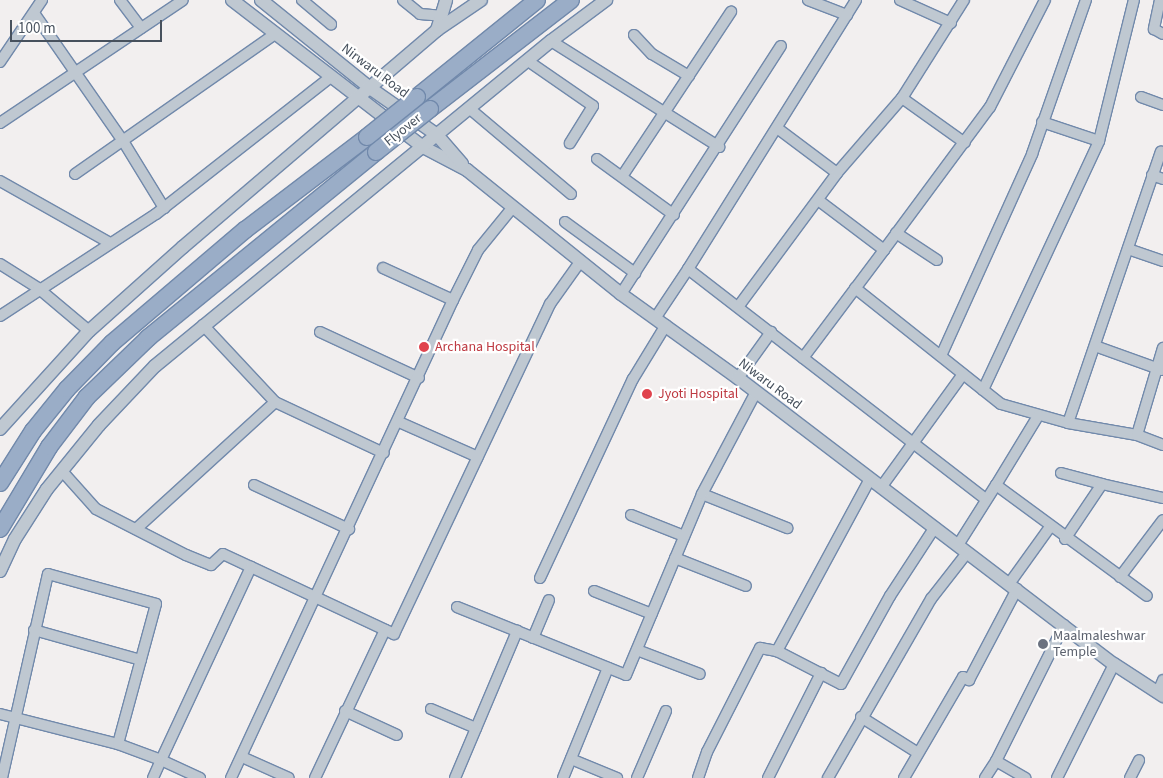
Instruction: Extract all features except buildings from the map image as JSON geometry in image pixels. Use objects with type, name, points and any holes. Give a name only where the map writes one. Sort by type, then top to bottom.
[{"type":"highway","name":"Flyover","points":[[0,483],[33,432],[67,389],[112,343],[245,230],[367,137],[537,0]]},
{"type":"highway","name":"Flyover","points":[[0,529],[49,447],[87,397],[155,332],[376,152],[571,0]]},
{"type":"street","points":[[0,62],[42,0]]},
{"type":"street","points":[[120,0],[141,28]]},
{"type":"street","points":[[0,123],[183,0]]},
{"type":"street","points":[[232,0],[358,98]]},
{"type":"street","name":"Nirwaru Road","points":[[261,0],[370,88],[437,135],[467,170]]},
{"type":"street","points":[[302,0],[331,24]]},
{"type":"street","points":[[403,0],[420,14],[441,16]]},
{"type":"street","points":[[437,30],[446,0]]},
{"type":"street","points":[[0,429],[89,331],[437,30],[481,0]]},
{"type":"street","points":[[0,571],[15,539],[62,471],[155,366],[552,41],[606,0]]},
{"type":"street","points":[[808,0],[847,15]]},
{"type":"street","points":[[540,578],[633,379],[688,269],[856,0]]},
{"type":"street","points":[[900,0],[952,23]]},
{"type":"street","points":[[738,307],[838,173],[902,98],[952,23],[964,0]]},
{"type":"street","points":[[803,358],[990,107],[1045,0]]},
{"type":"street","points":[[941,356],[1032,154],[1086,0]]},
{"type":"street","points":[[983,390],[1099,141],[1134,0]]},
{"type":"street","points":[[1160,0],[1154,29],[1163,34]]},
{"type":"street","points":[[623,175],[667,112],[731,12]]},
{"type":"street","points":[[34,14],[123,141],[164,208]]},
{"type":"street","points":[[75,174],[275,34]]},
{"type":"street","points":[[634,34],[652,54],[689,76]]},
{"type":"street","points":[[552,41],[667,112],[719,147]]},
{"type":"street","points":[[621,294],[719,147],[781,46]]},
{"type":"street","points":[[528,61],[593,106],[570,143]]},
{"type":"street","points":[[0,316],[38,288],[164,208],[331,77]]},
{"type":"street","points":[[1140,97],[1163,105]]},
{"type":"street","name":"Niwaru Road","points":[[358,98],[424,147],[467,170],[621,294],[661,321],[870,479],[882,486],[1114,664],[1161,689]]},
{"type":"street","points":[[902,98],[965,143]]},
{"type":"street","points":[[470,109],[571,194]]},
{"type":"street","points":[[1042,122],[1099,141]]},
{"type":"street","points":[[777,128],[838,173]]},
{"type":"street","points":[[1068,423],[1152,175],[1162,152]]},
{"type":"street","points":[[597,159],[623,175],[674,215]]},
{"type":"street","points":[[1152,175],[1163,179]]},
{"type":"street","points":[[0,181],[110,243]]},
{"type":"street","points":[[818,200],[884,250]]},
{"type":"street","points":[[231,778],[399,422],[453,300],[478,250],[512,207]]},
{"type":"street","points":[[565,222],[635,273]]},
{"type":"street","points":[[896,233],[937,260]]},
{"type":"street","points":[[1128,249],[1163,261]]},
{"type":"street","points":[[62,471],[96,509],[136,529],[211,565],[223,554],[394,634],[550,304],[580,262]]},
{"type":"street","points":[[0,264],[38,288],[89,331]]},
{"type":"street","points":[[383,268],[453,300]]},
{"type":"street","points":[[688,269],[986,499]]},
{"type":"street","points":[[855,288],[1001,404],[1038,416],[1137,435],[1163,444]]},
{"type":"street","points":[[203,325],[275,402],[384,453]]},
{"type":"street","points":[[320,332],[419,378]]},
{"type":"street","points":[[738,378],[771,332]]},
{"type":"street","points":[[1095,346],[1160,370]]},
{"type":"street","points":[[1137,435],[1160,370],[1163,348]]},
{"type":"street","points":[[882,486],[963,374]]},
{"type":"street","points":[[457,607],[626,675],[702,494],[756,392]]},
{"type":"street","points":[[136,529],[275,402]]},
{"type":"street","points":[[828,778],[861,717],[962,549],[986,499],[1038,416]]},
{"type":"street","points":[[399,422],[478,457]]},
{"type":"street","points":[[1061,473],[1163,498]]},
{"type":"street","points":[[778,651],[870,479]]},
{"type":"street","points":[[254,484],[349,529]]},
{"type":"street","points":[[1065,539],[1102,484]]},
{"type":"street","points":[[996,485],[1065,539],[1147,596]]},
{"type":"street","points":[[702,494],[787,528]]},
{"type":"street","points":[[631,516],[684,536]]},
{"type":"street","points":[[1120,577],[1163,520]]},
{"type":"street","points":[[698,778],[707,752],[760,648],[778,651],[841,684],[890,596],[935,527]]},
{"type":"street","points":[[904,778],[963,677],[969,680],[1013,586],[1050,527]]},
{"type":"street","points":[[675,558],[746,586]]},
{"type":"street","points":[[153,778],[251,567]]},
{"type":"street","points":[[2,778],[48,574],[156,604],[118,744]]},
{"type":"street","points":[[594,591],[652,614]]},
{"type":"street","points":[[533,638],[549,600]]},
{"type":"street","points":[[985,778],[996,761],[1064,625]]},
{"type":"street","points":[[34,630],[141,660]]},
{"type":"street","points":[[315,778],[345,711],[385,630]]},
{"type":"street","points":[[455,778],[517,631]]},
{"type":"street","points":[[637,650],[700,674]]},
{"type":"street","points":[[1057,778],[1114,664]]},
{"type":"street","points":[[563,778],[608,668]]},
{"type":"street","points":[[768,778],[821,673]]},
{"type":"street","points":[[431,709],[476,728]]},
{"type":"street","points":[[345,711],[398,735]]},
{"type":"street","points":[[637,778],[666,711]]},
{"type":"street","points":[[0,714],[118,744],[161,760],[200,778]]},
{"type":"street","points":[[861,717],[918,754]]},
{"type":"street","points":[[242,757],[289,778]]},
{"type":"street","points":[[571,759],[617,778]]},
{"type":"street","points":[[1130,778],[1139,760]]},
{"type":"street","points":[[996,761],[1026,778]]},
{"type":"place","name":"Archana Hospital","points":[[424,347]]},
{"type":"place","name":"Jyoti Hospital","points":[[647,394]]},
{"type":"place","name":"Maalmaleshwar Temple","points":[[1043,644]]}]
